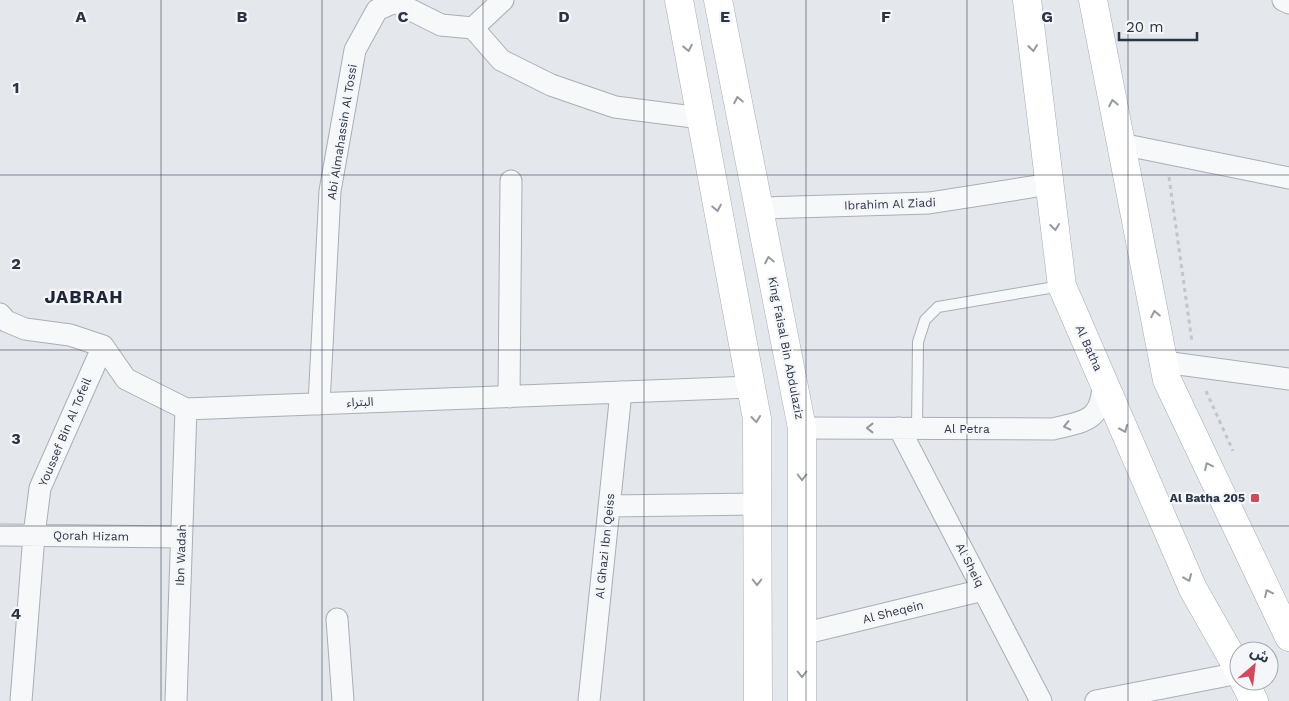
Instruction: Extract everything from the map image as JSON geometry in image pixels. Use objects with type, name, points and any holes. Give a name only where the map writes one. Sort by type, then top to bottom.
[{"type":"street","points":[[503,0],[473,28],[501,60],[551,85],[615,107],[701,118]]},
{"type":"street","points":[[679,0],[757,419],[758,701]]},
{"type":"street","name":"King Faisal Bin Abdulaziz","points":[[718,0],[802,428],[802,701]]},
{"type":"street","name":"Al Batha","points":[[1027,0],[1062,286],[1193,589],[1229,654]]},
{"type":"street","points":[[1093,0],[1168,380],[1289,637]]},
{"type":"street","points":[[1283,0],[1289,3]]},
{"type":"street","name":"Abi Almahassin Al Tossi","points":[[319,404],[330,191],[355,50],[376,10],[395,2],[441,25],[473,28]]},
{"type":"street","points":[[1121,144],[1289,178]]},
{"type":"street","points":[[509,396],[511,180]]},
{"type":"street","name":"Ibrahim Al Ziadi","points":[[758,208],[929,204],[1050,184]]},
{"type":"street","points":[[0,314],[6,321],[25,329],[70,336],[102,346]]},
{"type":"street","name":"البتراء","points":[[102,346],[126,379],[186,409],[750,387]]},
{"type":"street","name":"Youssef Bin Al Tofeil","points":[[21,701],[34,535],[40,488],[102,346]]},
{"type":"street","points":[[1164,362],[1289,379]]},
{"type":"street","name":"Al Petra","points":[[802,428],[1053,429],[1082,422],[1095,412],[1103,398],[1103,380]]},
{"type":"street","name":"Al Ghazi Ibn Qeiss","points":[[589,701],[621,392]]},
{"type":"street","name":"Ibn Wadah","points":[[176,701],[186,409]]},
{"type":"street","name":"Al Sheiq","points":[[908,428],[983,590],[1041,701]]},
{"type":"street","points":[[609,506],[757,504]]},
{"type":"street","name":"Qorah Hizam","points":[[0,535],[182,537]]},
{"type":"street","name":"Al Sheqein","points":[[802,634],[983,590]]},
{"type":"street","points":[[337,619],[343,701]]},
{"type":"street","points":[[1096,701],[1229,674]]},
{"type":"lane","points":[[908,428],[918,342],[924,320],[938,307],[1062,286]]},
{"type":"path","points":[[1166,153],[1195,367]]},
{"type":"place","name":"Al Batha 205","points":[[1255,498]]},
{"type":"district","name":"JABRAH","points":[[84,296]]}]
